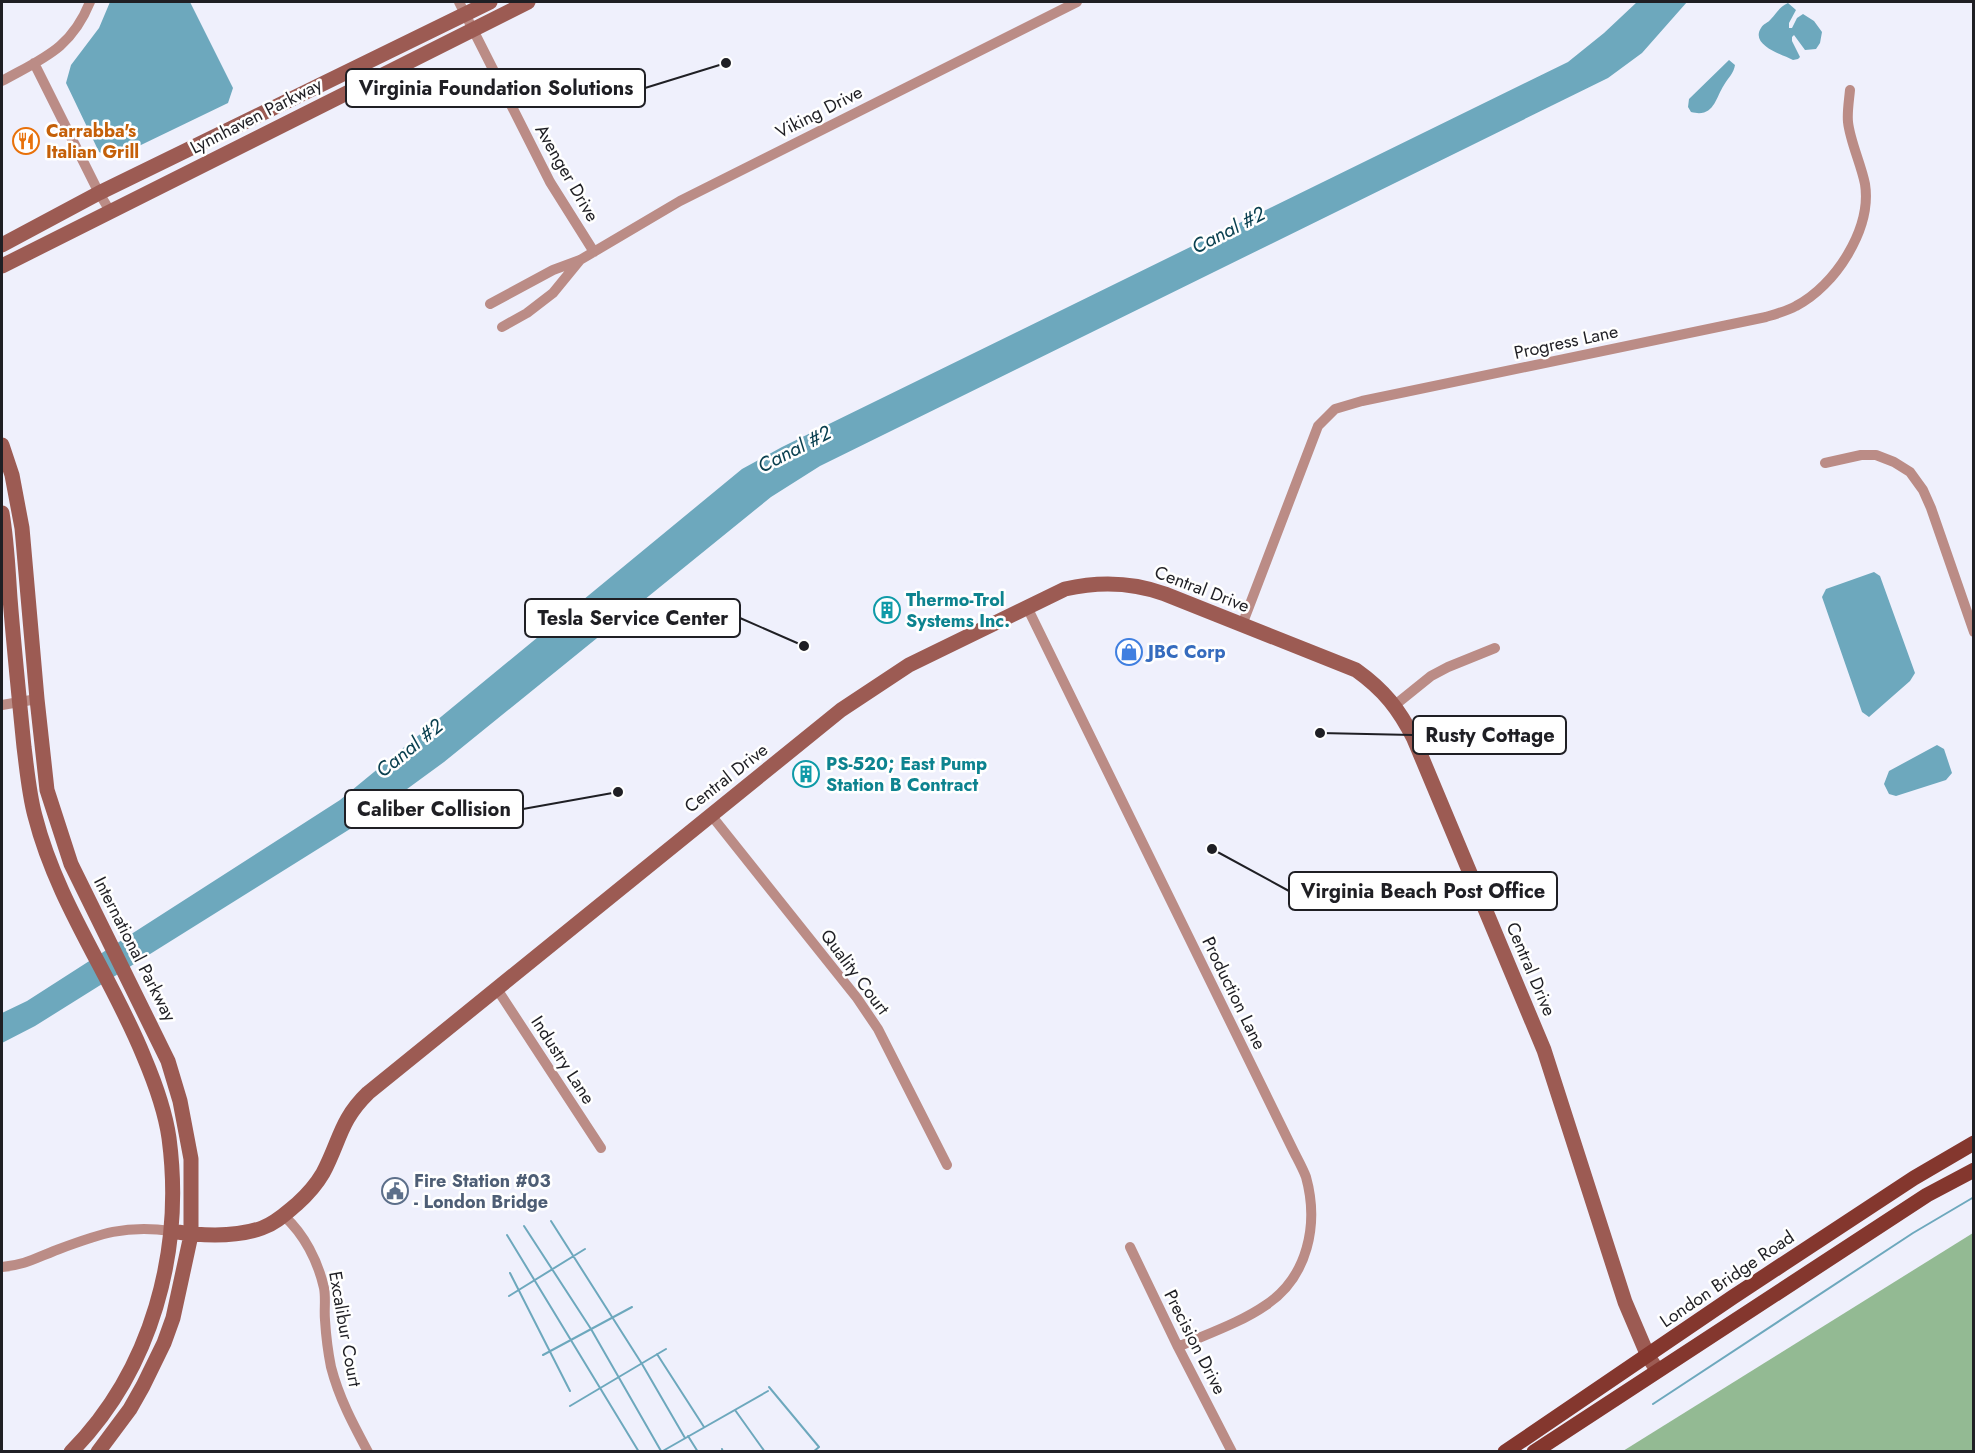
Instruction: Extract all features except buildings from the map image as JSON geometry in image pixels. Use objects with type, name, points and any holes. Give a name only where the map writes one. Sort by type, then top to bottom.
[{"type":"main road","name":"Lynnhaven Parkway","points":[[2,245],[462,8],[489,2]]},
{"type":"main road","name":"Lynnhaven Parkway","points":[[2,266],[528,2]]},
{"type":"main road","name":"International Parkway","points":[[2,445],[7,476],[22,528],[36,699],[47,790],[71,864],[164,1053],[180,1101],[191,1159],[191,1235],[173,1317],[143,1386],[130,1409],[98,1452]]},
{"type":"main road","points":[[2,513],[19,702],[30,797],[37,825],[56,881],[116,996],[144,1056],[165,1116],[171,1165],[173,1215],[171,1232],[161,1292],[149,1329],[134,1364],[108,1409],[71,1452]]},
{"type":"main road","name":"Central Drive","points":[[171,1232],[191,1235],[231,1235],[263,1228],[284,1215],[304,1199],[319,1180],[344,1122],[354,1107],[368,1093],[841,710],[874,687],[909,665],[1065,589],[1084,585],[1119,583],[1144,587],[1356,670],[1371,680],[1395,705],[1414,739],[1544,1050],[1625,1302],[1648,1356],[1657,1370]]},
{"type":"main road","name":"London Bridge Road","points":[[1504,1452],[1914,1178],[1974,1143]]},
{"type":"main road","name":"London Bridge Road","points":[[1534,1452],[1927,1195],[1974,1170]]},
{"type":"street","points":[[2,81],[53,53],[70,37],[90,2]]},
{"type":"street","name":"Viking Drive","points":[[490,304],[553,270],[580,260],[680,201],[1077,2]]},
{"type":"street","name":"Avenger Drive","points":[[462,8],[550,182],[594,252]]},
{"type":"street","points":[[34,63],[110,211]]},
{"type":"street","name":"Progress Lane","points":[[1242,625],[1318,426],[1335,409],[1362,401],[1766,317],[1797,306],[1823,287],[1841,267],[1854,243],[1862,218],[1865,188],[1860,161],[1848,123],[1850,90]]},
{"type":"street","name":"Viking Drive","points":[[502,327],[527,313],[553,293],[580,260]]},
{"type":"street","points":[[1825,463],[1861,455],[1876,455],[1910,472],[1923,490],[1931,508],[1974,632]]},
{"type":"street","name":"Production Lane","points":[[1027,607],[1296,1155],[1305,1175],[1309,1192],[1311,1222],[1307,1250],[1302,1265],[1286,1288],[1265,1306],[1178,1347]]},
{"type":"street","points":[[1395,705],[1431,676],[1495,648]]},
{"type":"street","points":[[2,705],[36,699]]},
{"type":"street","name":"Quality Court","points":[[711,815],[860,1002],[878,1029],[947,1165]]},
{"type":"street","name":"Industry Lane","points":[[497,989],[601,1148]]},
{"type":"street","name":"Excalibur Court","points":[[284,1215],[295,1225],[305,1240],[320,1273],[324,1290],[327,1341],[337,1389],[368,1452]]},
{"type":"street","points":[[2,1267],[29,1262],[99,1234],[148,1228],[171,1232]]},
{"type":"street","name":"Precision Drive","points":[[1130,1247],[1232,1452]]},
{"type":"green space","points":[[1973,1233],[1973,1451],[1623,1451]]},
{"type":"water","points":[[110,2],[190,2],[233,88],[228,103],[114,158],[99,152],[66,83],[71,65],[99,28]]},
{"type":"water","name":"Canal #2","points":[[1637,2],[1687,2],[1642,53],[1608,78],[820,466],[771,497],[444,762],[366,819],[35,1026],[2,1043],[2,1013],[27,1001],[340,800],[742,469],[782,447],[1568,62]]},
{"type":"water","points":[[1788,3],[1796,10],[1789,23],[1789,28],[1792,28],[1797,18],[1803,14],[1814,21],[1822,32],[1816,49],[1805,50],[1794,35],[1792,41],[1800,57],[1793,60],[1768,48],[1763,44],[1759,34],[1762,26]]},
{"type":"water","points":[[1729,60],[1735,65],[1734,68],[1713,106],[1705,112],[1691,112],[1688,107],[1689,99]]},
{"type":"water","points":[[1874,572],[1880,576],[1915,673],[1910,681],[1869,717],[1862,712],[1822,597],[1826,589]]},
{"type":"water","points":[[1937,745],[1944,749],[1952,773],[1946,780],[1896,796],[1889,794],[1884,784],[1889,771]]},
{"type":"waterway","points":[[1653,1404],[1913,1233],[1974,1197]]},
{"type":"waterway","points":[[551,1221],[642,1364],[685,1438]]},
{"type":"waterway","points":[[524,1226],[591,1329],[661,1451]]},
{"type":"waterway","points":[[507,1235],[639,1452]]},
{"type":"waterway","points":[[509,1296],[585,1249]]},
{"type":"waterway","points":[[510,1273],[570,1391]]},
{"type":"waterway","points":[[543,1355],[632,1307]]},
{"type":"waterway","points":[[570,1406],[666,1349]]},
{"type":"waterway","points":[[657,1354],[704,1427]]},
{"type":"waterway","points":[[769,1387],[819,1447],[813,1452]]},
{"type":"waterway","points":[[661,1452],[768,1391]]},
{"type":"waterway","points":[[735,1410],[765,1452]]},
{"type":"waterway","points":[[688,1436],[698,1452]]},
{"type":"place","name":"Virginia Foundation Solutions","points":[[726,63]]},
{"type":"place","name":"Carrabba's Italian Grill","points":[[26,141]]},
{"type":"place","name":"Thermo-Trol Systems Inc.","points":[[887,610]]},
{"type":"place","name":"Tesla Service Center","points":[[804,646]]},
{"type":"place","name":"JBC Corp","points":[[1129,652]]},
{"type":"place","name":"Rusty Cottage","points":[[1320,733]]},
{"type":"place","name":"PS-520; East Pump Station B Contract","points":[[806,774]]},
{"type":"place","name":"Caliber Collision","points":[[618,792]]},
{"type":"place","name":"Virginia Beach Post Office","points":[[1212,849]]},
{"type":"place","name":"Fire Station #03 - London Bridge","points":[[395,1191]]}]
